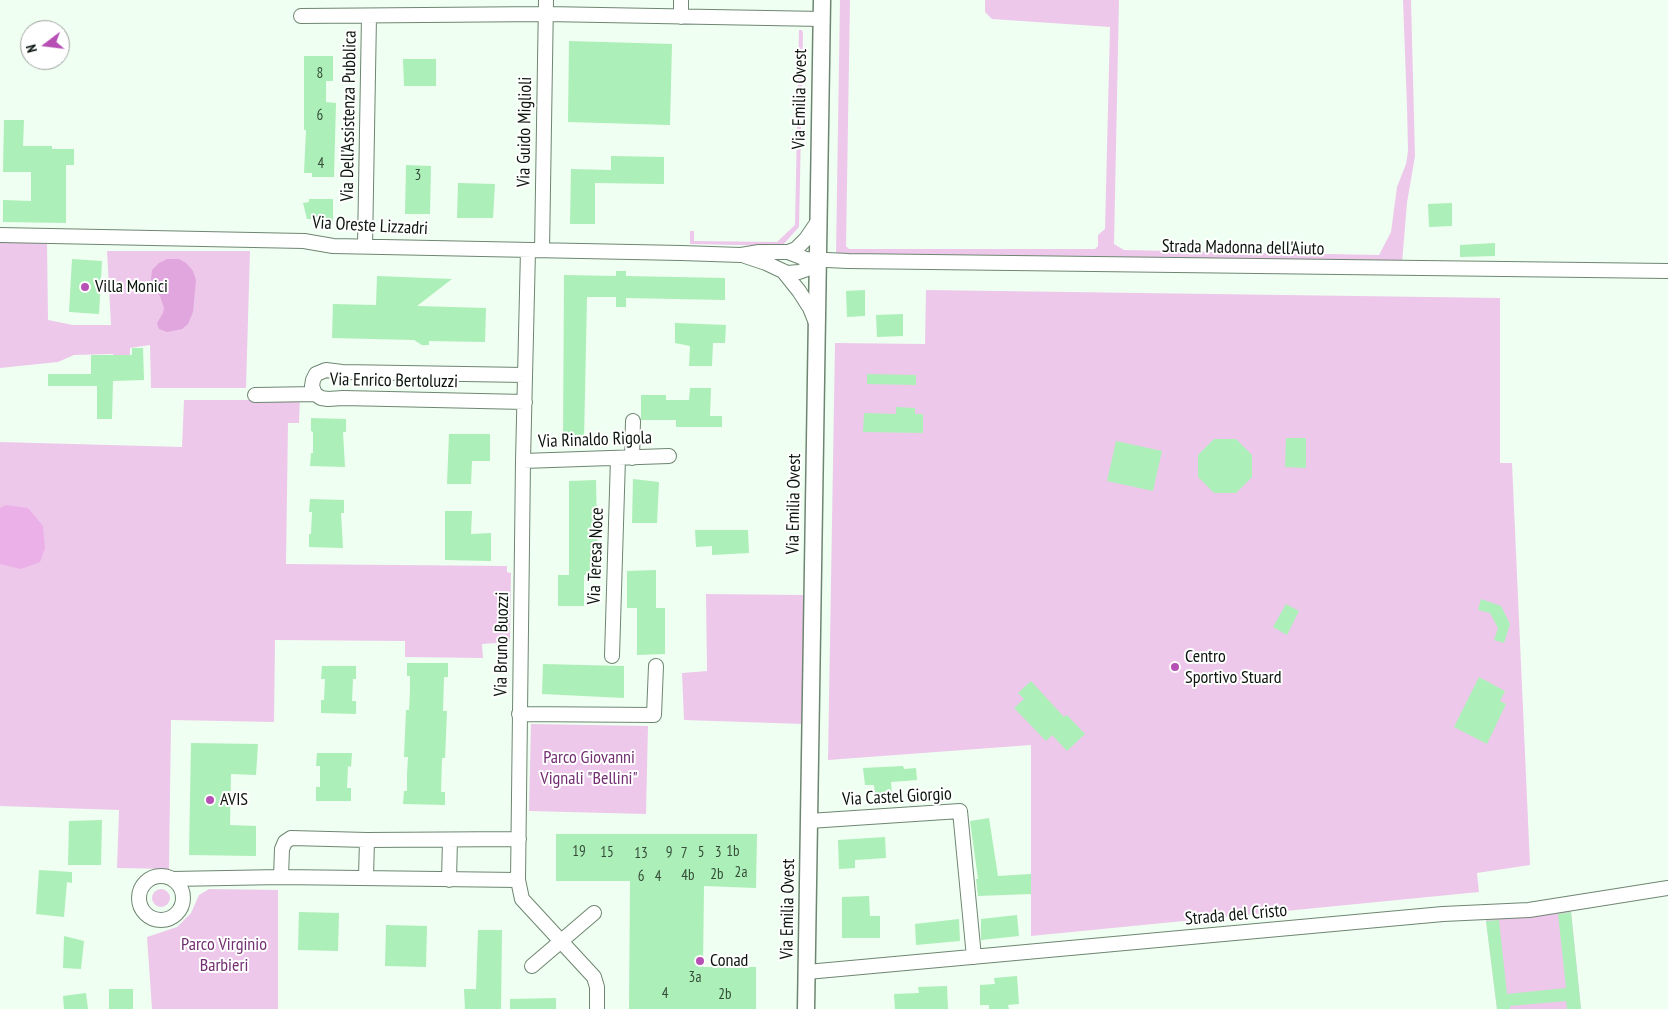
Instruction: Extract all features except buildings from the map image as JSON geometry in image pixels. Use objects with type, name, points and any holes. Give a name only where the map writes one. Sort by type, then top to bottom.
[{"type":"street","name":"Via Guido Miglioli","points":[[535,250],[546,0]]},
{"type":"street","points":[[681,0],[681,17]]},
{"type":"street","name":"Via Emilia Ovest","points":[[806,1009],[822,0]]},
{"type":"street","points":[[301,16],[546,14],[822,19]]},
{"type":"street","name":"Via Dell'Assistenza Pubblica","points":[[365,246],[369,16]]},
{"type":"street","points":[[788,252],[796,249],[806,240],[818,220]]},
{"type":"street","name":"Via Oreste Lizzadri","points":[[0,235],[304,242],[330,246],[737,255],[759,252],[788,252],[818,262]]},
{"type":"street","name":"Via Bruno Buozzi","points":[[535,250],[526,375],[523,461],[518,880],[522,900],[594,976],[597,988],[597,1009]]},
{"type":"street","name":"Via Oreste Lizzadri","points":[[737,255],[766,263],[783,271],[799,272],[818,262]]},
{"type":"street","name":"Strada Madonna dell'Aiuto","points":[[818,262],[1668,271]]},
{"type":"street","name":"Via Oreste Lizzadri","points":[[783,271],[810,308],[817,330]]},
{"type":"street","name":"Via Enrico Bertoluzzi","points":[[525,402],[328,399],[321,398],[315,394],[312,386],[316,374],[326,370],[526,375]]},
{"type":"street","points":[[255,395],[315,394]]},
{"type":"street","name":"Via Teresa Noce","points":[[612,656],[625,458],[633,421]]},
{"type":"street","name":"Via Rinaldo Rigola","points":[[523,461],[669,456]]},
{"type":"street","points":[[519,714],[654,715],[656,666]]},
{"type":"street","name":"Via Castel Giorgio","points":[[809,821],[960,811],[974,957]]},
{"type":"street","points":[[281,877],[282,848],[285,842],[292,838],[367,840],[519,839]]},
{"type":"street","points":[[366,878],[367,840]]},
{"type":"street","points":[[449,880],[450,840]]},
{"type":"street","points":[[158,876],[172,879],[181,889],[183,896],[180,910],[169,919],[155,920],[143,912],[138,897],[144,883],[158,876]]},
{"type":"street","points":[[172,879],[281,877],[518,880]]},
{"type":"street","points":[[183,896],[204,878]]},
{"type":"street","name":"Strada del Cristo","points":[[807,972],[1444,914],[1528,910],[1668,888]]},
{"type":"street","points":[[532,966],[594,913]]},
{"type":"green space","points":[[840,0],[850,0],[846,246],[849,249],[1095,249],[1098,246],[1098,235],[1105,229],[1110,27],[992,19],[985,12],[985,0],[1119,0],[1114,244],[1124,250],[1379,255],[1391,232],[1397,187],[1406,164],[1408,151],[1403,0],[1411,0],[1415,156],[1407,203],[1402,263],[836,254]]},
{"type":"green space","points":[[799,30],[802,30],[803,33],[799,227],[782,246],[690,244],[690,231],[694,231],[694,241],[777,242],[795,225]]},
{"type":"green space","points":[[0,240],[47,241],[48,320],[73,325],[111,325],[107,251],[250,251],[246,388],[151,388],[150,345],[130,348],[130,363],[114,363],[113,354],[74,355],[58,362],[0,368]]},
{"type":"green space","name":"Centro Sportivo Stuard","points":[[926,290],[1500,298],[1500,463],[1512,463],[1530,865],[1477,873],[1479,892],[1031,936],[1031,745],[828,760],[835,343],[925,344]]},
{"type":"green space","points":[[300,398],[299,423],[288,423],[286,564],[507,566],[507,572],[511,573],[510,642],[482,644],[483,658],[405,657],[405,641],[275,640],[274,722],[171,720],[169,869],[117,868],[119,810],[0,806],[0,442],[182,447],[184,400]]},
{"type":"green space","points":[[706,594],[805,595],[803,724],[684,720],[682,673],[707,671]]},
{"type":"green space","name":"Parco Giovanni Vignali \"Bellini\"","points":[[531,724],[648,726],[646,814],[529,811]]},
{"type":"green space","points":[[157,889],[165,889],[170,894],[168,905],[157,907],[152,902],[152,894]]},
{"type":"green space","name":"Parco Virginio Barbieri","points":[[209,889],[278,890],[278,1009],[152,1009],[147,937],[177,927],[191,913],[199,895]]},
{"type":"green space","points":[[1571,911],[1581,1009],[1497,1009],[1486,920]]},
{"type":"shaded area","points":[[167,259],[179,259],[186,263],[193,271],[196,280],[193,312],[188,324],[182,329],[167,332],[159,329],[157,323],[164,308],[151,279],[152,270],[159,263]]},
{"type":"shaded area","points":[[6,505],[28,508],[43,526],[45,548],[40,562],[21,569],[0,564],[0,508]]},
{"type":"place","name":"Villa Monici","points":[[85,287]]},
{"type":"place","name":"Centro Sportivo Stuard","points":[[1175,667]]},
{"type":"place","name":"AVIS","points":[[210,800]]},
{"type":"place","name":"Conad","points":[[700,961]]}]
